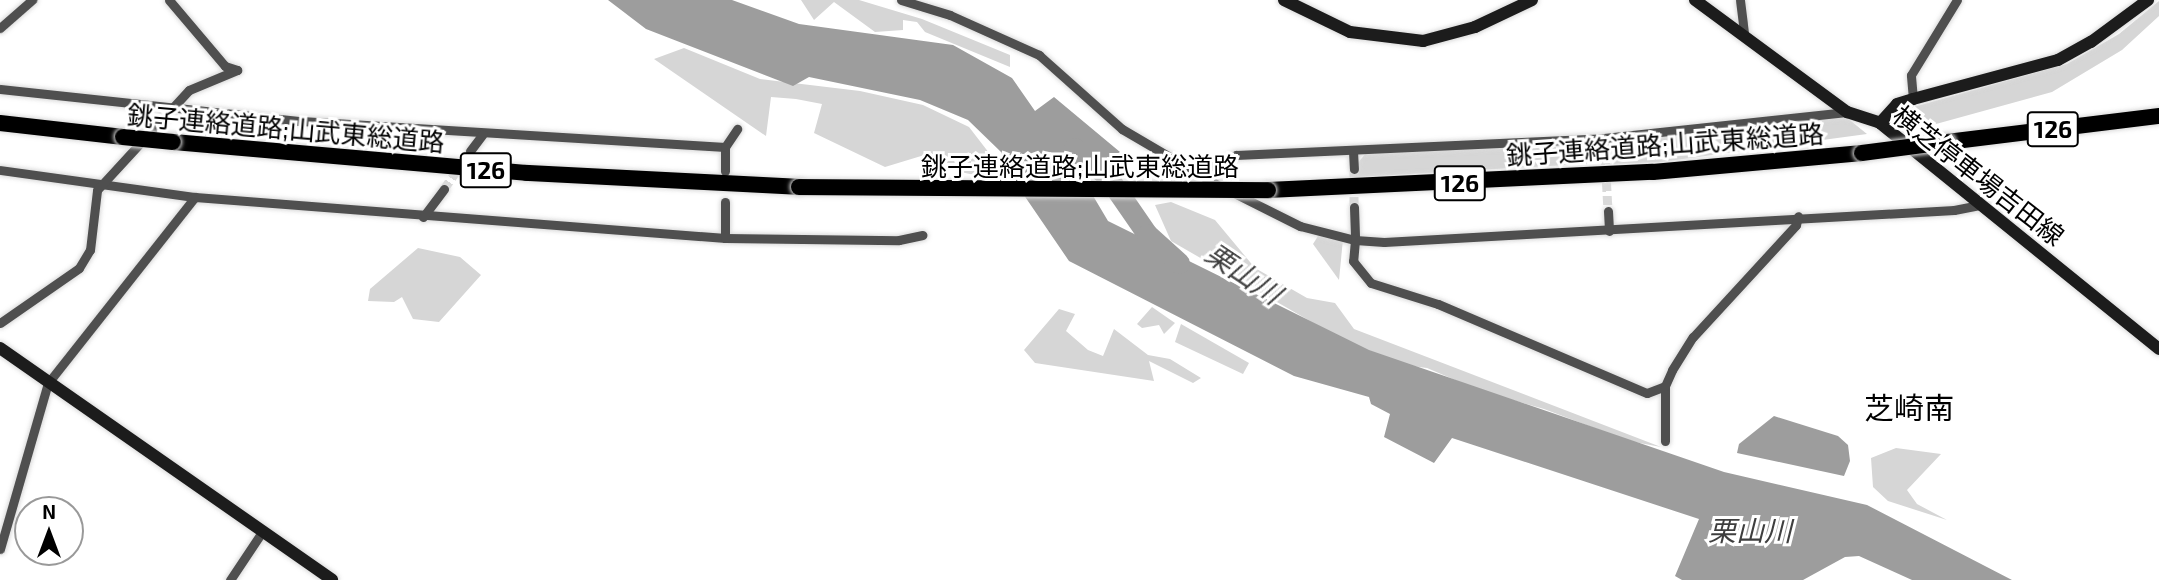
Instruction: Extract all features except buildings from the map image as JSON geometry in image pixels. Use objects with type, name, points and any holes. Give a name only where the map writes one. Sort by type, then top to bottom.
[{"type":"highway","name":"銚子連絡道路;山武東総道路","points":[[0,123],[173,142],[513,173],[799,187],[1268,190],[1653,172],[1862,153],[2159,116]]},
{"type":"main road","points":[[1284,0],[1350,32],[1423,41],[1475,27],[1532,0]]},
{"type":"main road","name":"横芝停車場吉田線","points":[[1695,0],[1744,33],[1847,112],[1880,123],[2159,349]]},
{"type":"main road","points":[[1880,123],[1897,104],[2057,60],[2102,35],[2148,0]]},
{"type":"main road","points":[[0,348],[332,580]]},
{"type":"street","points":[[0,28],[32,0]]},
{"type":"street","points":[[0,323],[79,268],[90,250],[96,199],[103,183],[176,109],[189,90],[237,70],[225,65],[169,0]]},
{"type":"street","points":[[901,0],[950,16],[1038,55],[1122,129],[1194,173],[1300,226],[1354,240],[1609,231],[1798,216],[1954,210],[1980,205]]},
{"type":"street","points":[[1740,0],[1744,33]]},
{"type":"street","points":[[1913,99],[1911,75],[1957,0]]},
{"type":"street","points":[[0,89],[176,109],[483,134],[724,147]]},
{"type":"street","points":[[1194,173],[1237,155],[1604,138],[1847,112]]},
{"type":"street","points":[[725,171],[724,147],[737,129]]},
{"type":"street","points":[[470,151],[483,134]]},
{"type":"street","points":[[1604,138],[1605,155]]},
{"type":"street","points":[[1353,151],[1354,169]]},
{"type":"street","points":[[0,170],[195,197],[424,217],[725,238],[899,240],[922,235]]},
{"type":"street","points":[[424,217],[444,189]]},
{"type":"street","points":[[0,550],[48,383],[195,197]]},
{"type":"street","points":[[725,202],[725,238]]},
{"type":"street","points":[[1354,207],[1353,261],[1371,284],[1489,324],[1647,393],[1665,386]]},
{"type":"street","points":[[1608,211],[1609,231]]},
{"type":"street","points":[[1665,442],[1665,386],[1693,337],[1770,257],[1797,225],[1798,216]]},
{"type":"street","points":[[230,580],[262,532]]},
{"type":"shaded area","points":[[801,0],[859,0],[922,19],[1010,55],[1010,67],[925,32],[917,22],[903,20],[903,30],[875,32],[834,2],[814,20]]},
{"type":"shaded area","points":[[2159,1],[2159,16],[2122,50],[2052,92],[1936,124],[1904,127],[1900,118],[1910,108],[2067,64],[2119,34]]},
{"type":"shaded area","points":[[684,48],[760,79],[860,91],[923,105],[969,127],[1003,171],[989,178],[951,170],[931,153],[885,167],[814,133],[822,104],[796,99],[771,97],[766,136],[654,59]]},
{"type":"shaded area","points":[[1846,117],[1867,134],[1661,162],[1611,164],[1615,148],[1629,140]]},
{"type":"shaded area","points":[[1587,143],[1599,148],[1601,163],[1358,177],[1358,163],[1365,154]]},
{"type":"shaded area","points":[[1171,202],[1215,220],[1255,268],[1307,298],[1335,303],[1354,329],[1661,447],[1629,441],[1544,409],[1481,391],[1427,368],[1395,364],[1348,343],[1171,241],[1155,205]]},
{"type":"shaded area","points":[[1320,233],[1343,239],[1339,280],[1313,244]]},
{"type":"shaded area","points":[[418,248],[460,257],[481,275],[439,322],[413,319],[402,297],[394,302],[368,301],[370,289]]},
{"type":"shaded area","points":[[1152,307],[1175,323],[1164,334],[1159,325],[1142,328],[1137,324]]},
{"type":"shaded area","points":[[1059,309],[1075,314],[1066,331],[1088,350],[1103,356],[1114,329],[1148,355],[1170,359],[1201,378],[1193,383],[1149,361],[1154,381],[1035,363],[1024,350]]},
{"type":"shaded area","points":[[1181,324],[1249,363],[1243,374],[1175,342]]},
{"type":"shaded area","points":[[1896,448],[1941,454],[1907,490],[1917,504],[1947,520],[1888,501],[1873,487],[1871,458]]},
{"type":"water","name":"栗山川","points":[[608,0],[732,0],[799,24],[953,45],[1012,78],[1035,111],[1054,97],[1120,152],[1093,169],[1089,189],[1108,221],[1369,350],[1724,472],[1867,505],[2012,580],[1912,580],[1859,556],[1845,557],[1803,580],[1682,580],[1675,576],[1699,519],[1452,438],[1434,463],[1384,437],[1390,414],[1371,404],[1369,397],[1294,376],[1069,261],[1004,166],[1001,152],[968,120],[920,100],[809,77],[793,86],[646,29]]},
{"type":"water","points":[[1774,416],[1838,436],[1848,445],[1850,461],[1844,476],[1737,453],[1739,444]]},
{"type":"waterway","name":"栗山川","points":[[1074,148],[1107,176],[1147,234],[1179,263]]},
{"type":"tunnel","points":[[444,189],[470,151]]},
{"type":"tunnel","points":[[1605,155],[1608,211]]},
{"type":"tunnel","points":[[1354,169],[1354,207]]},
{"type":"district","name":"芝崎南","points":[[1909,407]]}]
